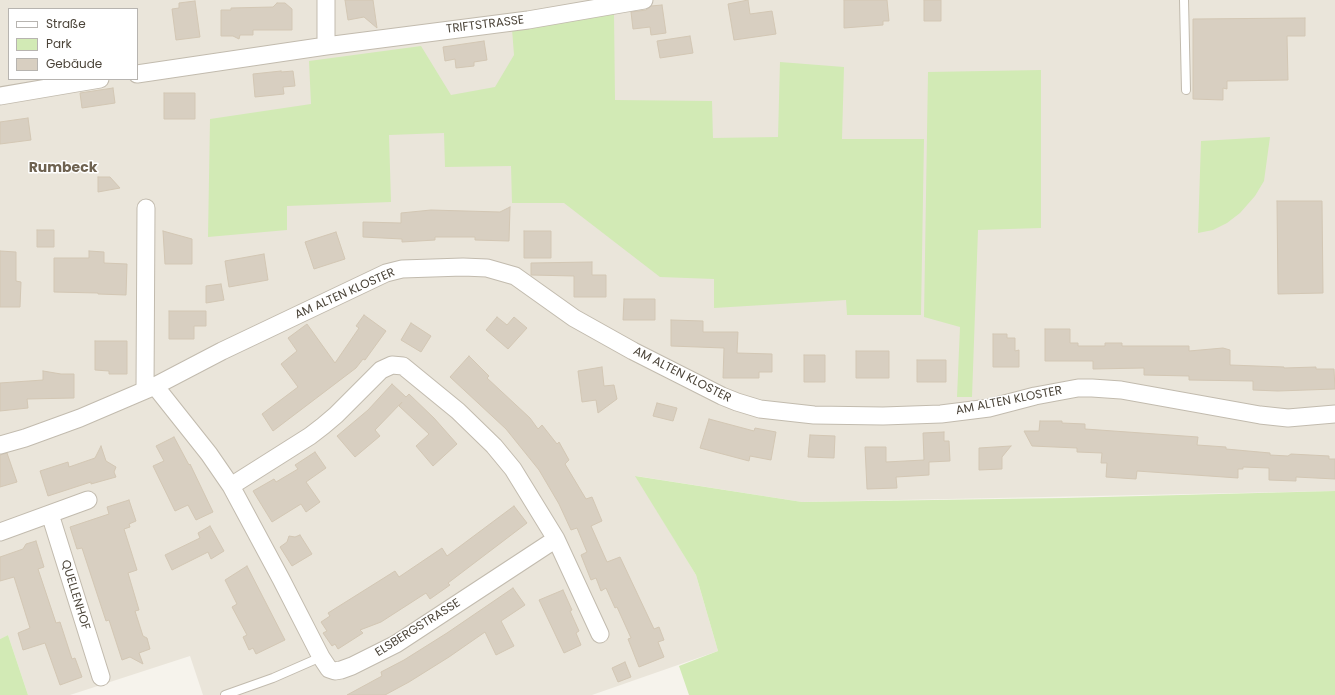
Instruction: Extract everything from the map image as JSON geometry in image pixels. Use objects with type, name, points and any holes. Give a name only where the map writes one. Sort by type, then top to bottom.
[{"type":"street","points":[[326,0],[326,46]]},
{"type":"street","name":"TRIFTSTRASSE","points":[[138,74],[326,46],[528,20],[644,0]]},
{"type":"street","points":[[0,96],[94,80]]},
{"type":"street","points":[[146,208],[150,388]]},
{"type":"street","name":"AM ALTEN KLOSTER","points":[[0,445],[25,438],[80,418],[150,388],[222,351],[386,273],[402,269],[476,267],[515,276],[574,318],[632,351],[708,390],[737,402],[760,409],[814,415],[883,416],[941,414],[989,408],[1035,396],[1078,388],[1092,388],[1121,390],[1260,415],[1288,418],[1335,414]]},
{"type":"street","points":[[231,486],[310,436],[323,426],[381,370],[392,364],[403,366],[458,411],[494,446],[513,469],[556,539],[600,634]]},
{"type":"street","name":"ELSBERGSTRASSE","points":[[150,388],[209,454],[231,486],[326,666],[335,671],[352,666],[419,630],[556,539]]},
{"type":"street","points":[[0,532],[88,500]]},
{"type":"street","name":"QUELLENHOF","points":[[50,514],[101,677]]},
{"type":"lane","points":[[1184,0],[1186,90]]},
{"type":"lane","points":[[225,695],[273,678],[321,657]]},
{"type":"shaded area","points":[[0,0],[1335,0],[1335,491],[802,502],[636,476],[696,575],[718,651],[592,695],[203,695],[190,656],[70,695],[28,695],[8,635],[0,639]]},
{"type":"green space","points":[[614,13],[615,100],[712,101],[713,138],[778,137],[780,62],[844,67],[842,139],[924,139],[921,315],[847,315],[846,300],[714,308],[714,279],[660,277],[564,203],[512,203],[511,166],[445,167],[444,133],[389,135],[391,202],[287,206],[287,230],[208,237],[210,119],[311,104],[309,61],[421,46],[451,95],[495,87],[514,55],[512,29]]},
{"type":"green space","points":[[1041,70],[1041,228],[978,230],[972,397],[957,397],[960,327],[924,317],[928,72]]},
{"type":"green space","points":[[1270,137],[1264,181],[1255,196],[1240,213],[1227,223],[1213,230],[1198,233],[1201,141]]},
{"type":"green space","points":[[635,476],[802,502],[1065,498],[1335,491],[1335,695],[689,695],[679,666],[718,651],[696,575]]},
{"type":"green space","points":[[8,635],[28,695],[0,695],[0,639]]},
{"type":"building","points":[[345,0],[373,0],[377,28],[364,17],[348,20]]},
{"type":"building","points":[[748,0],[750,14],[772,11],[776,34],[734,40],[728,4]]},
{"type":"building","points":[[844,0],[887,0],[889,21],[883,21],[883,25],[844,28]]},
{"type":"building","points":[[924,0],[941,0],[941,21],[924,21]]},
{"type":"building","points":[[195,1],[200,37],[176,40],[172,9],[179,8],[179,3]]},
{"type":"building","points":[[277,3],[285,3],[292,9],[292,30],[253,30],[253,35],[240,35],[239,39],[233,36],[221,36],[221,10],[231,10],[231,8],[273,7]]},
{"type":"building","points":[[662,5],[666,33],[651,35],[650,27],[633,29],[631,12],[646,10],[651,6]]},
{"type":"building","points":[[1305,18],[1305,36],[1287,36],[1288,80],[1227,81],[1227,89],[1223,88],[1223,100],[1193,99],[1193,19]]},
{"type":"building","points":[[690,36],[693,53],[660,58],[657,41]]},
{"type":"building","points":[[484,41],[487,60],[474,62],[474,66],[456,68],[455,59],[445,61],[443,47]]},
{"type":"building","points":[[293,71],[295,86],[283,87],[284,94],[255,97],[253,74]]},
{"type":"building","points":[[113,88],[115,103],[82,108],[80,93]]},
{"type":"building","points":[[164,93],[195,93],[195,119],[164,119]]},
{"type":"building","points":[[28,118],[31,140],[0,144],[0,122]]},
{"type":"building","points":[[98,177],[110,177],[120,188],[98,192]]},
{"type":"building","points":[[1277,201],[1322,201],[1323,293],[1278,294]]},
{"type":"building","points":[[510,207],[509,241],[475,240],[475,237],[435,237],[435,240],[402,242],[402,239],[363,237],[363,222],[401,223],[401,213],[431,210],[500,212]]},
{"type":"building","points":[[37,230],[54,230],[54,247],[37,247]]},
{"type":"building","points":[[163,231],[192,239],[192,264],[165,264]]},
{"type":"building","points":[[524,231],[551,231],[551,258],[524,258]]},
{"type":"building","points":[[336,232],[345,259],[314,269],[305,242]]},
{"type":"building","points":[[0,251],[16,252],[16,281],[21,282],[20,307],[0,307]]},
{"type":"building","points":[[89,251],[104,252],[104,263],[127,264],[126,295],[54,292],[54,258],[89,258]]},
{"type":"building","points":[[264,254],[268,280],[229,287],[225,261]]},
{"type":"building","points":[[592,262],[592,275],[606,275],[606,297],[574,297],[574,276],[531,275],[531,263]]},
{"type":"building","points":[[221,284],[224,300],[206,303],[206,286]]},
{"type":"building","points":[[624,299],[655,299],[655,320],[623,320]]},
{"type":"building","points":[[169,311],[206,311],[206,326],[194,326],[194,339],[169,339]]},
{"type":"building","points":[[364,315],[386,331],[365,360],[363,359],[356,368],[273,431],[262,414],[298,387],[281,364],[297,351],[288,338],[307,324],[335,363],[359,328],[356,326]]},
{"type":"building","points":[[497,317],[507,325],[514,317],[527,328],[508,349],[486,330]]},
{"type":"building","points":[[671,320],[703,321],[703,332],[738,332],[737,353],[772,354],[772,372],[759,372],[759,378],[723,378],[724,348],[671,346]]},
{"type":"building","points":[[411,323],[431,336],[421,352],[401,340]]},
{"type":"building","points":[[1045,329],[1070,329],[1070,343],[1078,343],[1078,346],[1105,346],[1105,343],[1122,343],[1122,346],[1189,346],[1189,351],[1223,348],[1230,350],[1230,365],[1284,368],[1316,367],[1316,369],[1334,369],[1335,389],[1278,391],[1253,390],[1253,381],[1189,380],[1189,376],[1144,375],[1144,368],[1093,369],[1093,361],[1045,361]]},
{"type":"building","points":[[993,334],[1007,334],[1007,338],[1015,338],[1015,351],[1019,350],[1019,367],[993,367]]},
{"type":"building","points":[[95,341],[127,341],[127,374],[109,374],[109,371],[95,370]]},
{"type":"building","points":[[856,351],[889,351],[889,378],[856,378]]},
{"type":"building","points":[[804,355],[825,355],[825,382],[804,382]]},
{"type":"building","points":[[469,356],[489,376],[487,378],[530,418],[538,429],[542,425],[557,444],[559,442],[569,460],[565,464],[586,499],[592,497],[602,521],[591,526],[607,562],[620,557],[654,629],[659,627],[664,640],[658,642],[664,657],[639,667],[628,639],[631,638],[617,607],[615,608],[606,588],[601,591],[596,578],[591,580],[581,555],[587,552],[577,528],[571,530],[559,504],[539,470],[506,429],[450,377]]},
{"type":"building","points":[[917,360],[946,360],[946,382],[917,382]]},
{"type":"building","points":[[602,367],[604,386],[614,385],[617,399],[598,413],[596,400],[582,402],[578,371]]},
{"type":"building","points":[[43,371],[61,374],[74,374],[74,398],[27,399],[28,408],[0,411],[0,383],[43,380]]},
{"type":"building","points":[[392,384],[406,397],[409,394],[434,418],[457,444],[433,466],[416,446],[429,434],[399,406],[402,402],[375,430],[380,436],[355,457],[337,436],[368,410]]},
{"type":"building","points":[[657,403],[677,408],[673,421],[653,416]]},
{"type":"building","points":[[709,419],[754,431],[755,428],[776,432],[771,460],[750,456],[749,461],[700,448]]},
{"type":"building","points":[[1040,421],[1062,421],[1062,423],[1085,424],[1085,429],[1198,437],[1197,445],[1270,453],[1270,455],[1288,456],[1291,454],[1329,456],[1329,459],[1335,459],[1335,479],[1296,477],[1296,481],[1269,480],[1269,468],[1243,467],[1243,469],[1238,469],[1238,478],[1137,471],[1136,479],[1106,477],[1107,463],[1101,463],[1102,453],[1077,452],[1077,448],[1032,446],[1024,431],[1039,431]]},
{"type":"building","points":[[944,432],[944,441],[949,441],[950,461],[929,462],[929,475],[896,477],[897,488],[867,489],[865,447],[886,447],[886,462],[924,460],[923,433]]},
{"type":"building","points":[[810,435],[835,436],[834,458],[808,457]]},
{"type":"building","points":[[174,437],[189,465],[190,464],[213,512],[196,520],[188,505],[175,511],[153,466],[164,461],[156,446]]},
{"type":"building","points":[[101,446],[106,461],[116,467],[114,472],[116,477],[91,484],[91,482],[48,496],[40,471],[68,462],[69,467],[95,458]]},
{"type":"building","points":[[1011,446],[1002,457],[1002,469],[979,470],[979,448]]},
{"type":"building","points":[[315,452],[326,468],[306,482],[320,502],[306,512],[301,504],[272,522],[253,491],[274,479],[276,482],[298,469],[295,465]]},
{"type":"building","points":[[7,453],[17,482],[0,487],[0,455]]},
{"type":"building","points":[[129,500],[136,521],[129,524],[130,527],[124,529],[137,570],[128,573],[139,610],[135,611],[143,636],[147,638],[150,649],[139,653],[143,664],[130,657],[122,660],[109,620],[106,621],[82,548],[77,549],[70,527],[109,514],[107,507]]},
{"type":"building","points":[[514,506],[527,523],[448,583],[450,585],[430,599],[426,593],[381,622],[360,630],[363,633],[338,649],[335,644],[332,646],[323,633],[327,631],[321,622],[330,616],[328,613],[395,571],[399,577],[442,548],[447,556]]},
{"type":"building","points":[[210,526],[224,551],[211,559],[208,552],[172,570],[165,555],[200,538],[198,533]]},
{"type":"building","points":[[300,535],[312,554],[292,566],[280,547],[287,542],[289,536],[295,537]]},
{"type":"building","points":[[36,541],[44,567],[38,569],[56,623],[60,622],[72,659],[75,658],[82,677],[60,685],[45,643],[23,650],[18,633],[30,628],[14,577],[0,581],[0,557],[23,549],[26,544]]},
{"type":"building","points":[[247,566],[285,640],[256,654],[253,648],[249,650],[243,637],[247,635],[232,607],[237,604],[225,580]]},
{"type":"building","points":[[513,588],[525,605],[501,621],[514,646],[496,655],[485,632],[449,657],[385,695],[347,695],[382,676],[381,672],[404,660],[447,633]]},
{"type":"building","points":[[563,590],[579,631],[576,633],[581,645],[564,653],[539,600]]},
{"type":"building","points":[[625,662],[631,677],[618,682],[612,668]]},
{"type":"district","name":"Rumbeck","points":[[63,168]]}]
